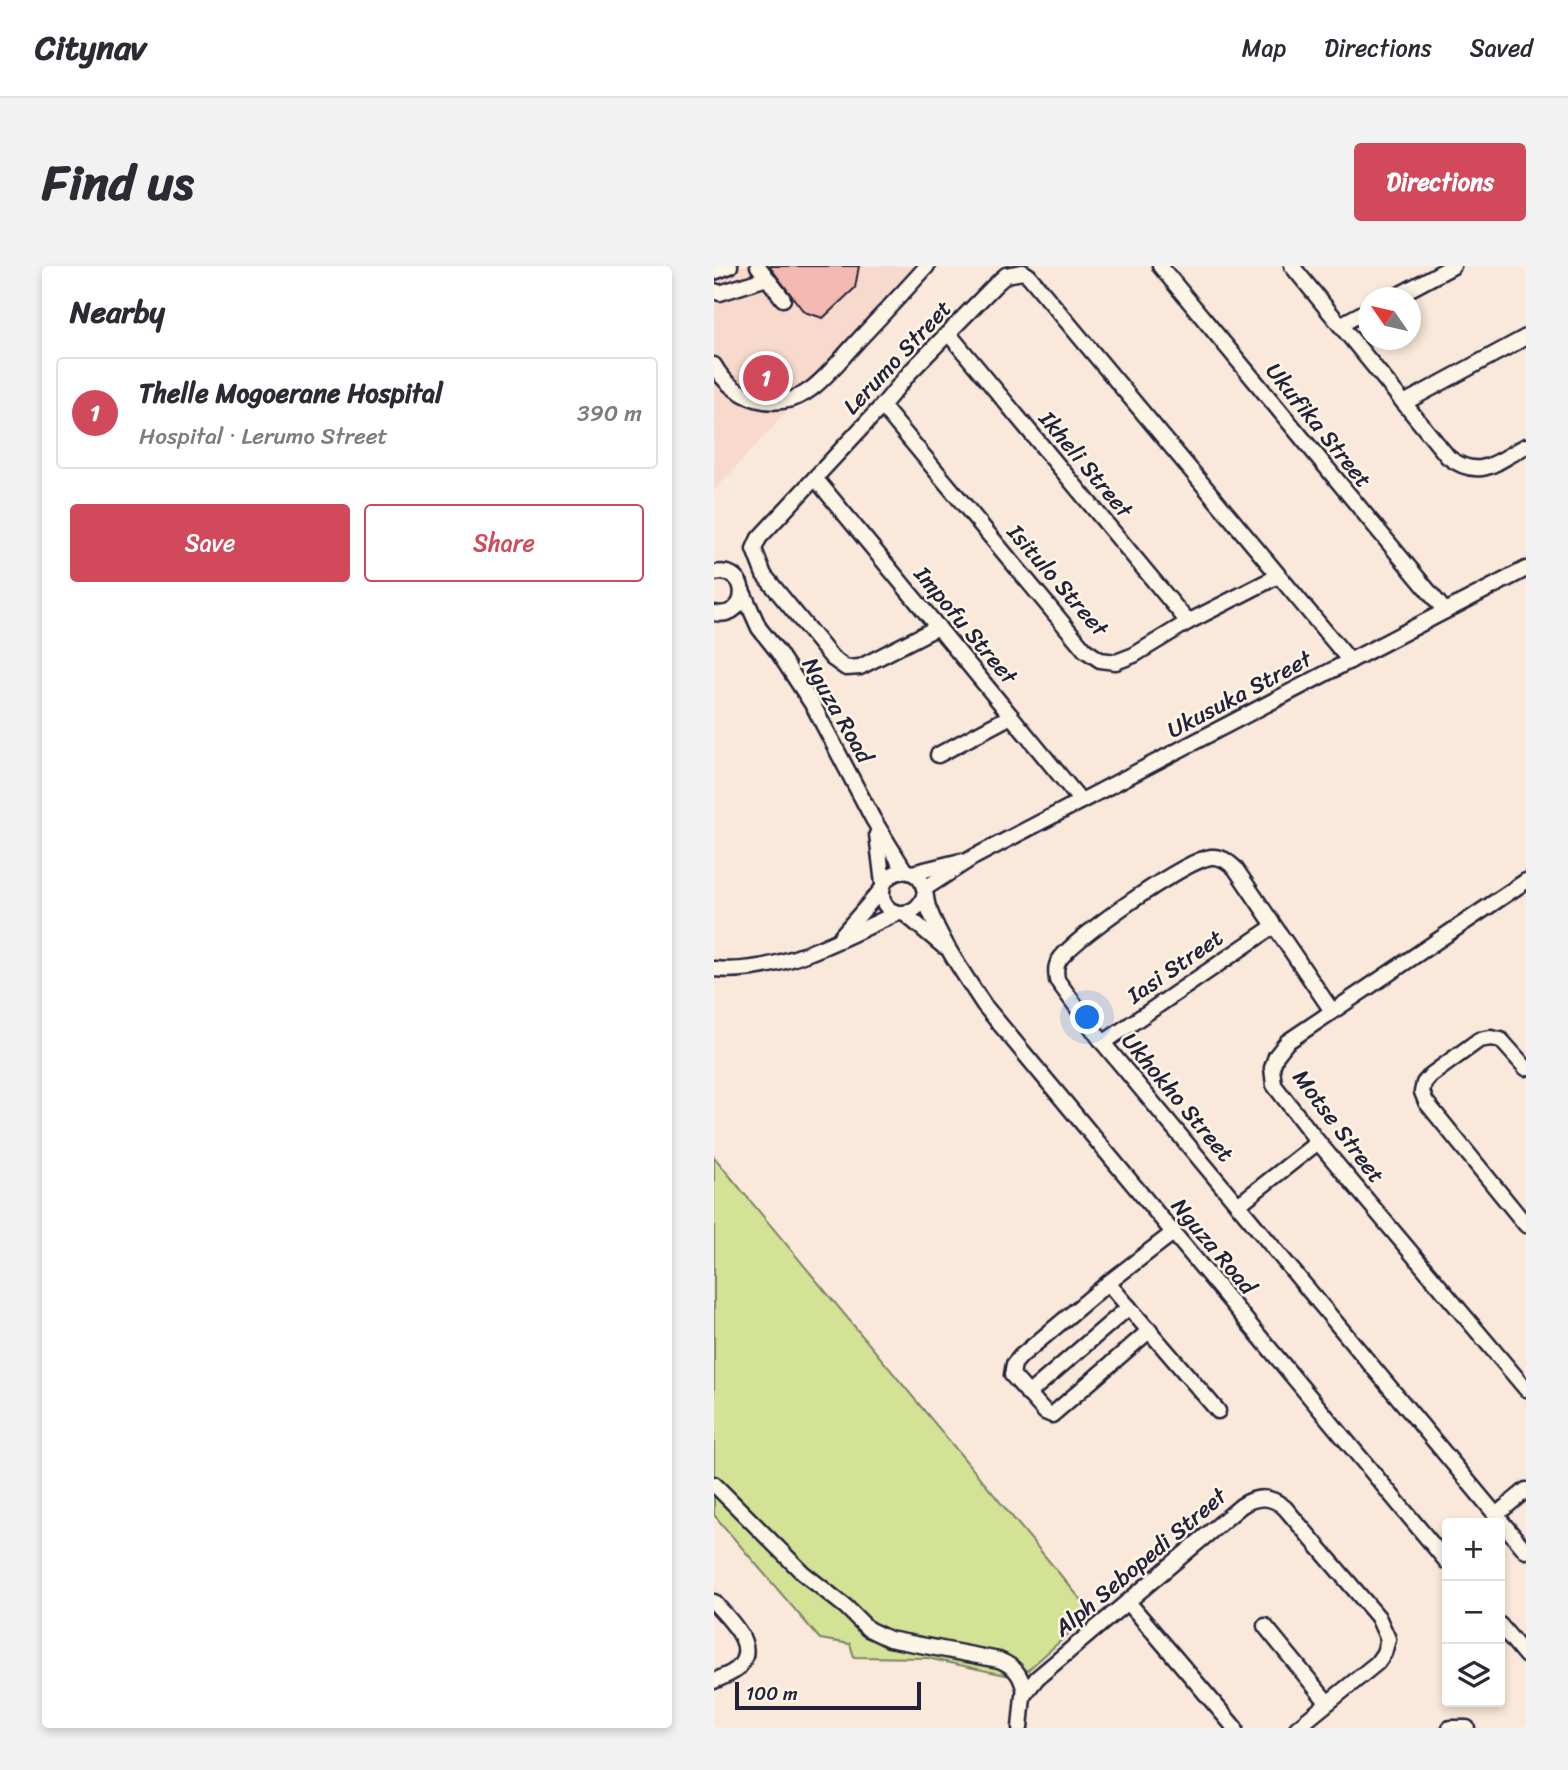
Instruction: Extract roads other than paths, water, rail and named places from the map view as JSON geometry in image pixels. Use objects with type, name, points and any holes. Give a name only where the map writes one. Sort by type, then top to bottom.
[{"type":"street","points":[[714,271],[730,266]]},
{"type":"street","points":[[714,365],[720,376],[735,391],[755,399],[783,401],[810,390],[927,266]]},
{"type":"street","name":"Ukufika Street","points":[[1160,266],[1445,611]]},
{"type":"street","points":[[1292,266],[1448,457],[1471,470],[1483,468],[1526,446]]},
{"type":"street","points":[[1414,287],[1453,266]]},
{"type":"street","points":[[714,291],[720,293],[763,272],[783,299]]},
{"type":"street","name":"Lerumo Street","points":[[938,627],[860,667],[837,664],[764,575],[754,549],[759,538],[882,406],[911,371],[1006,275],[1023,272],[1350,661]]},
{"type":"street","points":[[1340,325],[1358,315]]},
{"type":"street","name":"Ikheli Street","points":[[949,334],[1188,622]]},
{"type":"street","points":[[1404,403],[1526,337]]},
{"type":"street","name":"Isitulo Street","points":[[882,406],[1085,650],[1100,660],[1116,662],[1134,655],[1188,622],[1278,576]]},
{"type":"street","name":"Impofu Street","points":[[815,478],[1081,801]]},
{"type":"street","name":"Ukusuka Street","points":[[924,893],[972,858],[1526,569]]},
{"type":"street","points":[[714,573],[731,574],[742,590],[740,603],[721,614]]},
{"type":"street","name":"Nguza Road","points":[[742,590],[759,628],[814,707],[873,819],[908,872]]},
{"type":"street","name":"Nguza Road","points":[[721,614],[759,628]]},
{"type":"street","points":[[937,755],[1012,716]]},
{"type":"street","name":"Nguza Road","points":[[873,819],[881,849],[883,886]]},
{"type":"street","name":"Ukhokho Street","points":[[1332,1011],[1235,867],[1224,859],[1213,857],[1190,866],[1126,905],[1081,939],[1060,959],[1056,970],[1058,980],[1103,1043],[1526,1551]]},
{"type":"street","name":"Ukusuka Street","points":[[908,872],[972,858]]},
{"type":"street","points":[[714,969],[770,967],[806,955],[838,939],[918,908],[924,893],[918,877],[908,872],[892,874],[838,939]]},
{"type":"street","name":"Motse Street","points":[[1526,881],[1287,1042],[1276,1056],[1272,1068],[1274,1085],[1318,1142],[1526,1389]]},
{"type":"street","points":[[883,886],[886,905],[901,914]]},
{"type":"street","name":"Nguza Road","points":[[924,893],[951,955],[984,1005],[1442,1556]]},
{"type":"street","name":"Nguza Road","points":[[901,914],[951,955]]},
{"type":"street","name":"Iasi Street","points":[[1103,1043],[1273,926]]},
{"type":"street","points":[[1526,1068],[1501,1040],[1479,1040],[1431,1075],[1424,1083],[1422,1092],[1426,1102],[1526,1225]]},
{"type":"street","points":[[1238,1205],[1318,1142]]},
{"type":"street","points":[[1150,1330],[1052,1415],[1045,1412],[1012,1376],[1014,1364],[1108,1283],[1173,1233]]},
{"type":"street","points":[[1108,1283],[1218,1410]]},
{"type":"street","points":[[1028,1394],[1129,1307]]},
{"type":"street","points":[[714,1483],[803,1573],[846,1607],[868,1629],[889,1639],[1009,1664],[1018,1672],[1025,1692],[1020,1728]]},
{"type":"street","points":[[1496,1515],[1526,1490]]},
{"type":"street","name":"Alph Sebopedi Street","points":[[1025,1692],[1037,1678],[1241,1506],[1258,1498],[1278,1502],[1378,1617],[1387,1633],[1387,1646],[1381,1658],[1297,1728]]},
{"type":"street","points":[[714,1602],[744,1638],[747,1650],[736,1670],[714,1681]]},
{"type":"street","points":[[1128,1602],[1235,1728]]},
{"type":"street","points":[[1265,1626],[1327,1702]]},
{"type":"street","points":[[1505,1631],[1526,1656]]},
{"type":"street","points":[[1450,1728],[1467,1728]]},
{"type":"place","name":"Thelle Mogoerane Hospital","points":[[766,378]]}]
